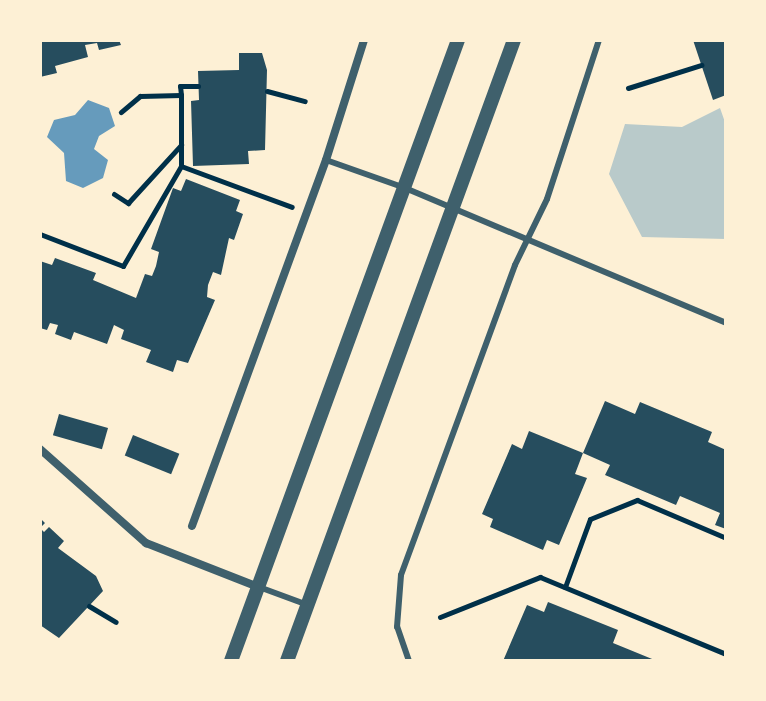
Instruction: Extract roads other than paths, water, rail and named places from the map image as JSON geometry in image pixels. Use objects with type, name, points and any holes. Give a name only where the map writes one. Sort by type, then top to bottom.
[{"type":"street","points":[[192,526],[326,160],[364,40]]},
{"type":"street","points":[[231,661],[458,40]]},
{"type":"street","points":[[287,661],[514,40]]},
{"type":"street","points":[[40,449],[146,543],[258,587]]},
{"type":"lane","points":[[409,661],[397,627],[401,575],[527,239],[547,199],[599,40]]},
{"type":"lane","points":[[326,160],[405,188],[726,323]]},
{"type":"lane","points":[[258,587],[308,605]]},
{"type":"water","points":[[88,100],[109,108],[115,126],[99,136],[94,149],[108,160],[103,178],[83,188],[66,181],[64,153],[47,137],[54,120],[75,115]]}]
